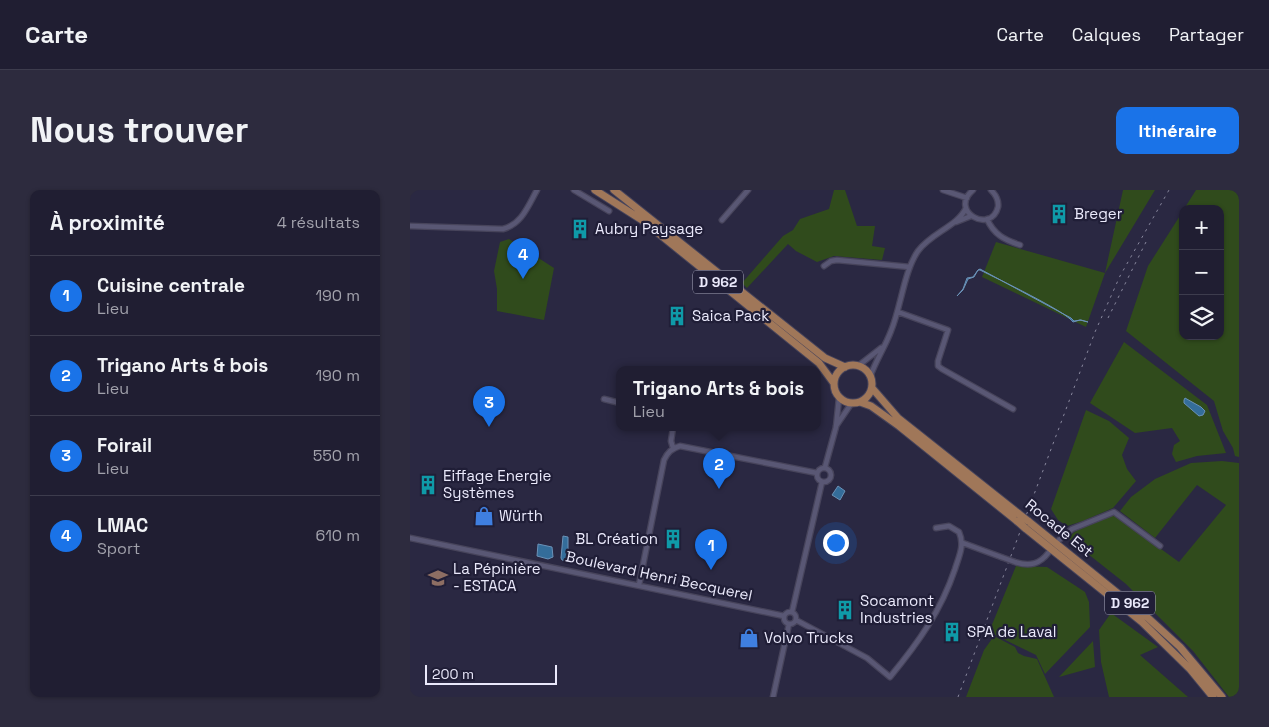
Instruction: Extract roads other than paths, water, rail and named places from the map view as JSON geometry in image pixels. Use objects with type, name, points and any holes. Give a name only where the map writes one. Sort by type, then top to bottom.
[{"type":"main road","name":"D 962","points":[[595,190],[642,220],[821,366]]},
{"type":"main road","name":"D 962","points":[[612,190],[825,358],[845,367]]},
{"type":"main road","points":[[858,366],[866,370],[870,376],[872,388],[866,399],[851,404],[839,398],[833,388],[833,382],[839,370],[845,367],[858,366]]},
{"type":"main road","name":"D 962","points":[[821,367],[833,382]]},
{"type":"main road","name":"Rocade Est","points":[[872,388],[898,418],[1018,518],[1147,617],[1180,647],[1222,697]]},
{"type":"main road","name":"D 962","points":[[860,402],[871,406],[899,426],[1018,518]]},
{"type":"main road","name":"Rocade Est","points":[[1026,524],[1142,622],[1190,669],[1213,697]]},
{"type":"street","points":[[410,226],[503,229],[511,227],[521,218],[537,190]]},
{"type":"street","points":[[574,190],[609,211]]},
{"type":"street","points":[[722,220],[748,190]]},
{"type":"street","points":[[943,190],[967,198]]},
{"type":"street","points":[[870,376],[882,347],[891,332],[910,267],[917,252],[928,239],[963,214],[967,198],[972,190]]},
{"type":"street","points":[[966,208],[976,219],[987,219],[995,214],[998,204],[995,194],[991,190]]},
{"type":"street","points":[[952,223],[972,216]]},
{"type":"street","points":[[987,219],[991,228],[1004,240],[1020,245]]},
{"type":"street","points":[[824,266],[831,261],[838,260],[910,267]]},
{"type":"street","points":[[898,312],[948,330],[938,366],[1013,409]]},
{"type":"street","points":[[858,366],[882,347]]},
{"type":"street","points":[[822,482],[817,478],[817,473],[821,468],[825,467],[836,427],[839,398]]},
{"type":"street","points":[[604,399],[616,402]]},
{"type":"street","points":[[836,427],[851,404]]},
{"type":"street","points":[[673,431],[671,441],[673,448]]},
{"type":"street","points":[[639,585],[664,460],[668,452],[673,448],[680,446],[817,473]]},
{"type":"street","points":[[822,482],[829,480],[832,476],[831,471],[825,467]]},
{"type":"street","points":[[792,612],[822,482]]},
{"type":"street","points":[[1060,540],[1072,529],[1114,512],[1160,546]]},
{"type":"street","points":[[796,620],[867,658],[890,677],[915,646],[941,606],[951,582],[963,543],[959,532],[955,528],[949,526],[936,528]]},
{"type":"street","name":"Boulevard Henri Becquerel","points":[[410,538],[784,616]]},
{"type":"street","points":[[963,543],[1025,565],[1037,563],[1049,552]]},
{"type":"street","points":[[789,624],[784,620],[784,616],[786,613],[792,612]]},
{"type":"street","points":[[792,612],[795,614],[796,620]]},
{"type":"street","points":[[789,624],[796,620]]},
{"type":"street","points":[[773,697],[789,624]]},
{"type":"water","points":[[978,270],[974,277],[968,279],[963,290],[957,296],[963,289],[967,278],[973,277]]},
{"type":"water","points":[[1003,281],[1045,303],[1061,313]]},
{"type":"water","points":[[1185,398],[1201,407],[1205,411],[1203,415],[1199,416],[1184,403]]},
{"type":"water","points":[[838,486],[845,491],[840,500],[832,495]]},
{"type":"water","points":[[563,536],[568,537],[568,558],[566,561],[561,558]]},
{"type":"water","points":[[538,544],[552,547],[553,557],[548,559],[537,556]]},
{"type":"railway","points":[[958,697],[1095,332],[1120,276],[1169,190]]},
{"type":"railway","points":[[1108,318],[1146,242]]},
{"type":"place","name":"Breger","points":[[1059,214]]},
{"type":"place","name":"Aubry Paysage","points":[[580,229]]},
{"type":"place","name":"LMAC","points":[[523,279]]},
{"type":"place","name":"Saica Pack","points":[[677,316]]},
{"type":"place","name":"Foirail","points":[[489,427]]},
{"type":"place","name":"Eiffage Energie Systèmes","points":[[428,485]]},
{"type":"place","name":"Trigano Arts & bois","points":[[719,489]]},
{"type":"place","name":"Würth","points":[[484,516]]},
{"type":"place","name":"BL Création","points":[[673,539]]},
{"type":"place","name":"Cuisine centrale","points":[[711,570]]},
{"type":"place","name":"La Pépinière - ESTACA","points":[[438,578]]},
{"type":"place","name":"Socamont Industries","points":[[845,610]]},
{"type":"place","name":"SPA de Laval","points":[[952,632]]},
{"type":"place","name":"Volvo Trucks","points":[[749,638]]}]
